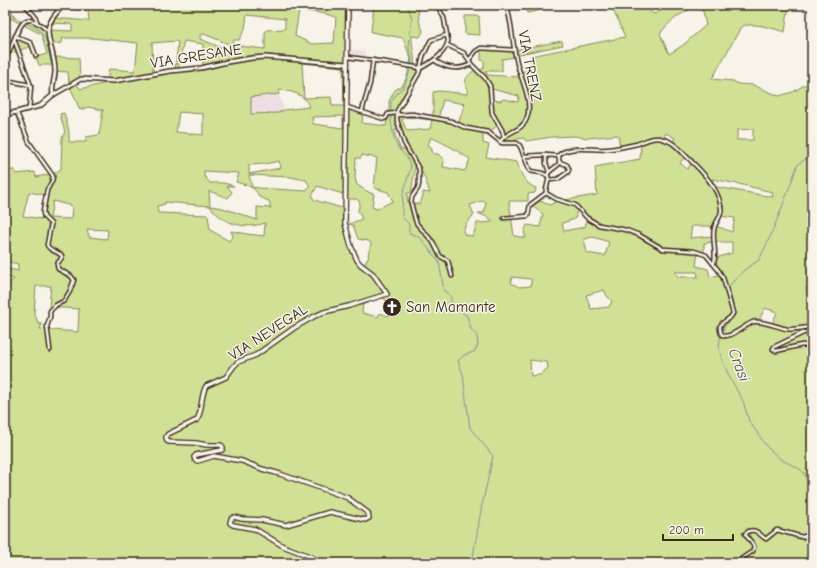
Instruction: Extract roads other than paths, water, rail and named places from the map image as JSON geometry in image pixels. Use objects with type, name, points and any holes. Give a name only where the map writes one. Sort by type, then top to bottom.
[{"type":"main road","name":"VIA NEVEGAL","points":[[319,563],[312,557],[283,546],[258,530],[250,527],[233,525],[230,522],[231,519],[235,517],[242,519],[257,519],[286,525],[328,512],[336,512],[365,520],[369,518],[368,513],[348,498],[242,461],[214,456],[197,461],[195,460],[194,457],[196,455],[222,450],[223,446],[221,444],[207,445],[169,442],[166,438],[168,434],[197,420],[206,386],[226,377],[238,362],[256,356],[294,328],[321,313],[387,295],[373,274],[357,260],[351,246],[345,223],[348,5]]},
{"type":"street","points":[[25,5],[36,16],[37,22]]},
{"type":"street","points":[[53,96],[52,88],[55,69],[48,30],[52,17],[64,5]]},
{"type":"street","points":[[348,57],[421,68],[440,56],[447,45],[444,18],[437,5]]},
{"type":"street","name":"VIA TRENZ","points":[[500,142],[504,137],[521,127],[525,122],[528,113],[528,95],[520,76],[514,50],[508,5]]},
{"type":"street","points":[[5,61],[19,27],[24,21],[31,20],[37,22],[48,30]]},
{"type":"street","points":[[447,35],[431,40],[423,56],[421,68],[396,113],[396,120],[404,143],[419,169],[419,184],[412,197],[411,203],[415,219],[417,224],[433,242],[440,256],[448,261],[452,276]]},
{"type":"street","points":[[15,38],[31,43],[36,56]]},
{"type":"street","points":[[15,38],[31,85],[29,110]]},
{"type":"street","points":[[447,45],[464,53],[471,64],[485,78],[490,88],[492,114],[502,130],[504,137]]},
{"type":"street","points":[[469,60],[476,51],[481,48],[514,50]]},
{"type":"street","name":"VIA GRESANE","points":[[5,116],[29,110],[43,104],[81,79],[114,81],[170,71],[201,68],[252,58],[269,57],[347,64]]},
{"type":"street","points":[[362,111],[370,83],[373,60]]},
{"type":"street","points":[[434,60],[453,69],[471,64]]},
{"type":"street","points":[[5,80],[31,85]]},
{"type":"street","points":[[346,107],[384,119],[389,114],[412,114],[455,122],[466,128],[488,132],[500,142],[517,143],[520,146],[530,171],[548,175]]},
{"type":"street","points":[[17,113],[28,142],[53,176],[47,190],[43,212],[44,217],[51,224],[47,245],[50,250],[59,253],[62,256],[57,264],[58,269],[71,276],[74,280],[64,301],[56,305],[50,311],[47,326],[50,350]]},
{"type":"street","points":[[524,156],[559,156],[560,154],[578,149],[606,149],[636,144],[653,138],[662,138],[672,142],[700,168],[720,201],[721,217],[714,226],[716,253],[714,263]]},
{"type":"street","points":[[546,155],[546,163],[549,172]]},
{"type":"street","points":[[504,218],[528,216],[530,205],[546,193],[549,172],[560,162],[559,156]]},
{"type":"street","points":[[549,180],[558,179],[568,172],[567,165],[560,162]]},
{"type":"street","points":[[546,193],[553,198],[575,205],[587,218],[599,225],[626,230],[639,235],[663,249],[702,253],[714,263],[723,278],[733,313],[729,319],[721,323],[721,333],[729,336],[742,327],[754,322],[787,329],[809,327],[811,331],[803,333],[774,347],[773,349],[776,351],[802,345],[812,346]]},
{"type":"street","points":[[735,563],[753,551],[754,546],[745,534],[749,530],[759,532],[762,537],[766,539],[777,530],[802,537],[808,535],[812,515]]},
{"type":"waterway","points":[[6,5],[13,16],[22,22]]},
{"type":"waterway","points":[[404,5],[409,9],[412,19],[409,48],[412,60],[410,71],[404,87],[398,92],[391,102],[391,122],[394,139],[399,149],[407,158],[411,167],[403,194],[402,217],[409,224],[409,233],[421,239],[439,262],[444,291],[450,296],[453,306],[467,316],[471,329],[477,336],[478,345],[474,352],[464,355],[458,361],[463,374],[470,428],[493,456],[481,510],[472,563]]},
{"type":"waterway","points":[[25,23],[33,26],[42,33],[47,42],[51,62]]},
{"type":"waterway","name":"Crasi","points":[[812,155],[798,164],[781,210],[759,260],[744,270],[729,286],[735,315],[726,324],[720,338],[719,349],[729,376],[743,401],[749,421],[767,447],[780,459],[800,469],[804,473],[812,492]]},
{"type":"place","name":"San Mamante","points":[[392,307]]}]
